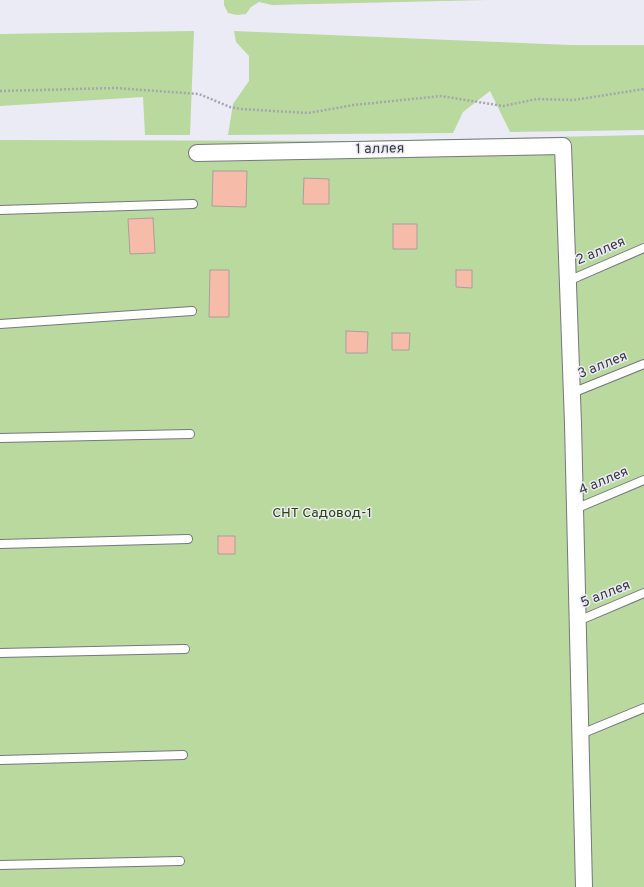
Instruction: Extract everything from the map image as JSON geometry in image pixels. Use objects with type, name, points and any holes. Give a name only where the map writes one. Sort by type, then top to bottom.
[{"type":"street","name":"1 аллея","points":[[197,153],[563,146],[568,281]]},
{"type":"street","points":[[568,281],[584,887]]},
{"type":"lane","points":[[0,210],[193,204]]},
{"type":"lane","name":"2 аллея","points":[[568,281],[644,248]]},
{"type":"lane","points":[[0,324],[192,311]]},
{"type":"lane","name":"3 аллея","points":[[572,393],[644,364]]},
{"type":"lane","points":[[0,438],[190,434]]},
{"type":"lane","name":"4 аллея","points":[[575,509],[644,480]]},
{"type":"lane","points":[[0,544],[188,539]]},
{"type":"lane","name":"5 аллея","points":[[578,621],[644,593]]},
{"type":"lane","points":[[0,653],[186,649]]},
{"type":"lane","points":[[581,734],[644,708]]},
{"type":"lane","points":[[0,760],[183,755]]},
{"type":"lane","points":[[0,865],[180,861]]},
{"type":"path","points":[[0,91],[115,88],[199,94],[230,107],[241,109],[308,113],[354,105],[441,96],[503,106],[537,99],[574,100],[644,89]]},
{"type":"green space","points":[[224,0],[487,0],[272,5],[259,2],[251,7],[246,14],[237,15],[228,13],[224,5]]},
{"type":"green space","points":[[194,31],[190,135],[145,135],[143,97],[0,106],[0,34]]},
{"type":"green space","points":[[234,31],[570,45],[644,45],[644,130],[510,132],[490,91],[463,112],[453,133],[228,135],[233,104],[249,81],[249,56],[236,42]]},
{"type":"green space","name":"СНТ Садовод-1","points":[[644,135],[644,887],[0,887],[0,140],[358,141]]},
{"type":"building","points":[[213,171],[247,171],[246,207],[212,206]]},
{"type":"building","points":[[304,178],[329,179],[329,204],[303,204]]},
{"type":"building","points":[[153,218],[155,253],[130,254],[128,219]]},
{"type":"building","points":[[393,224],[417,224],[417,249],[393,249]]},
{"type":"building","points":[[210,270],[229,270],[229,317],[209,317]]},
{"type":"building","points":[[456,270],[472,270],[472,288],[456,287]]},
{"type":"building","points":[[346,331],[368,332],[367,353],[346,353]]},
{"type":"building","points":[[392,333],[410,333],[409,350],[392,350]]},
{"type":"building","points":[[218,536],[235,536],[235,554],[218,554]]}]
